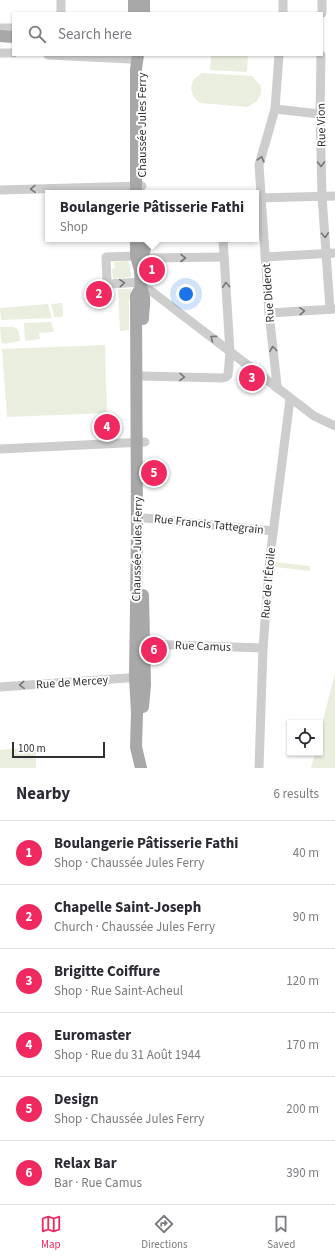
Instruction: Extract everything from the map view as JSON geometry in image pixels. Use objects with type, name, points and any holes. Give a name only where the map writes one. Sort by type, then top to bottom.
[{"type":"main road","points":[[134,0],[134,12]]},
{"type":"main road","points":[[144,0],[144,12]]},
{"type":"main road","points":[[0,36],[12,37]]},
{"type":"main road","points":[[0,44],[12,44]]},
{"type":"main road","name":"Chaussée Jules Ferry","points":[[138,57],[136,69],[139,190]]},
{"type":"main road","name":"Chaussée Jules Ferry","points":[[137,242],[140,257],[141,285],[136,296],[141,442],[137,599],[140,677],[145,686],[143,700],[143,761],[141,768],[136,747],[137,713],[140,677],[144,644],[145,518],[143,464],[145,458],[141,442]]},
{"type":"main road","name":"Chaussée Jules Ferry","points":[[140,257],[145,242]]},
{"type":"main road","points":[[141,285],[145,299],[143,308],[143,421],[141,442]]},
{"type":"street","points":[[61,0],[61,12]]},
{"type":"street","points":[[283,12],[284,0]]},
{"type":"street","points":[[322,0],[322,12]]},
{"type":"street","points":[[0,28],[12,28]]},
{"type":"street","points":[[0,53],[12,53]]},
{"type":"street","points":[[64,56],[130,60],[138,57]]},
{"type":"street","name":"Rue Diderot","points":[[277,388],[278,384],[269,313],[259,198],[259,165],[274,109],[279,56]]},
{"type":"street","name":"Rue Vion","points":[[321,56],[320,114],[322,196],[330,253],[332,309]]},
{"type":"street","points":[[274,109],[320,114]]},
{"type":"street","points":[[0,190],[139,190]]},
{"type":"street","points":[[259,198],[335,196]]},
{"type":"street","points":[[143,376],[222,378],[226,377],[229,372],[230,352],[223,242]]},
{"type":"street","points":[[265,257],[330,253]]},
{"type":"street","points":[[224,257],[102,257],[107,283],[141,285],[151,291],[290,399],[314,416],[335,426]]},
{"type":"street","points":[[269,313],[332,309]]},
{"type":"street","name":"Rue de l'Étoile","points":[[259,768],[262,648],[273,531],[290,399]]},
{"type":"street","points":[[0,449],[141,442]]},
{"type":"street","name":"Rue Francis Tattegrain","points":[[145,518],[273,531]]},
{"type":"street","name":"Rue Camus","points":[[144,644],[262,648]]},
{"type":"street","name":"Rue de Mercey","points":[[0,687],[140,677]]},
{"type":"green space","points":[[211,56],[248,56],[247,72],[210,70]]},
{"type":"green space","points":[[202,73],[252,76],[261,86],[261,94],[257,101],[248,107],[200,103],[193,96],[191,88],[193,80]]},
{"type":"green space","points":[[127,261],[130,264],[131,277],[113,279],[112,269],[115,268],[114,262]]},
{"type":"green space","points":[[118,289],[131,289],[131,298],[129,300],[129,330],[120,331]]},
{"type":"green space","points":[[62,303],[63,316],[54,317],[51,304]]},
{"type":"green space","points":[[48,304],[52,318],[1,320],[0,308]]},
{"type":"green space","points":[[51,322],[54,332],[39,333],[40,339],[25,341],[24,323]]},
{"type":"green space","points":[[0,327],[13,327],[17,329],[19,332],[20,341],[3,344],[1,341]]},
{"type":"green space","points":[[105,345],[107,413],[7,417],[2,349]]},
{"type":"green space","points":[[275,562],[310,566],[310,571],[275,567]]},
{"type":"green space","points":[[335,673],[335,768],[311,768],[314,756],[323,756],[323,720]]},
{"type":"green space","points":[[36,747],[36,768],[0,768],[0,750]]},
{"type":"place","name":"Boulangerie Pâtisserie Fathi","points":[[152,270]]},
{"type":"place","name":"Chapelle Saint-Joseph","points":[[99,294]]},
{"type":"place","name":"Brigitte Coiffure","points":[[252,378]]},
{"type":"place","name":"Euromaster","points":[[107,427]]},
{"type":"place","name":"Design","points":[[154,473]]},
{"type":"place","name":"Relax Bar","points":[[154,650]]}]
